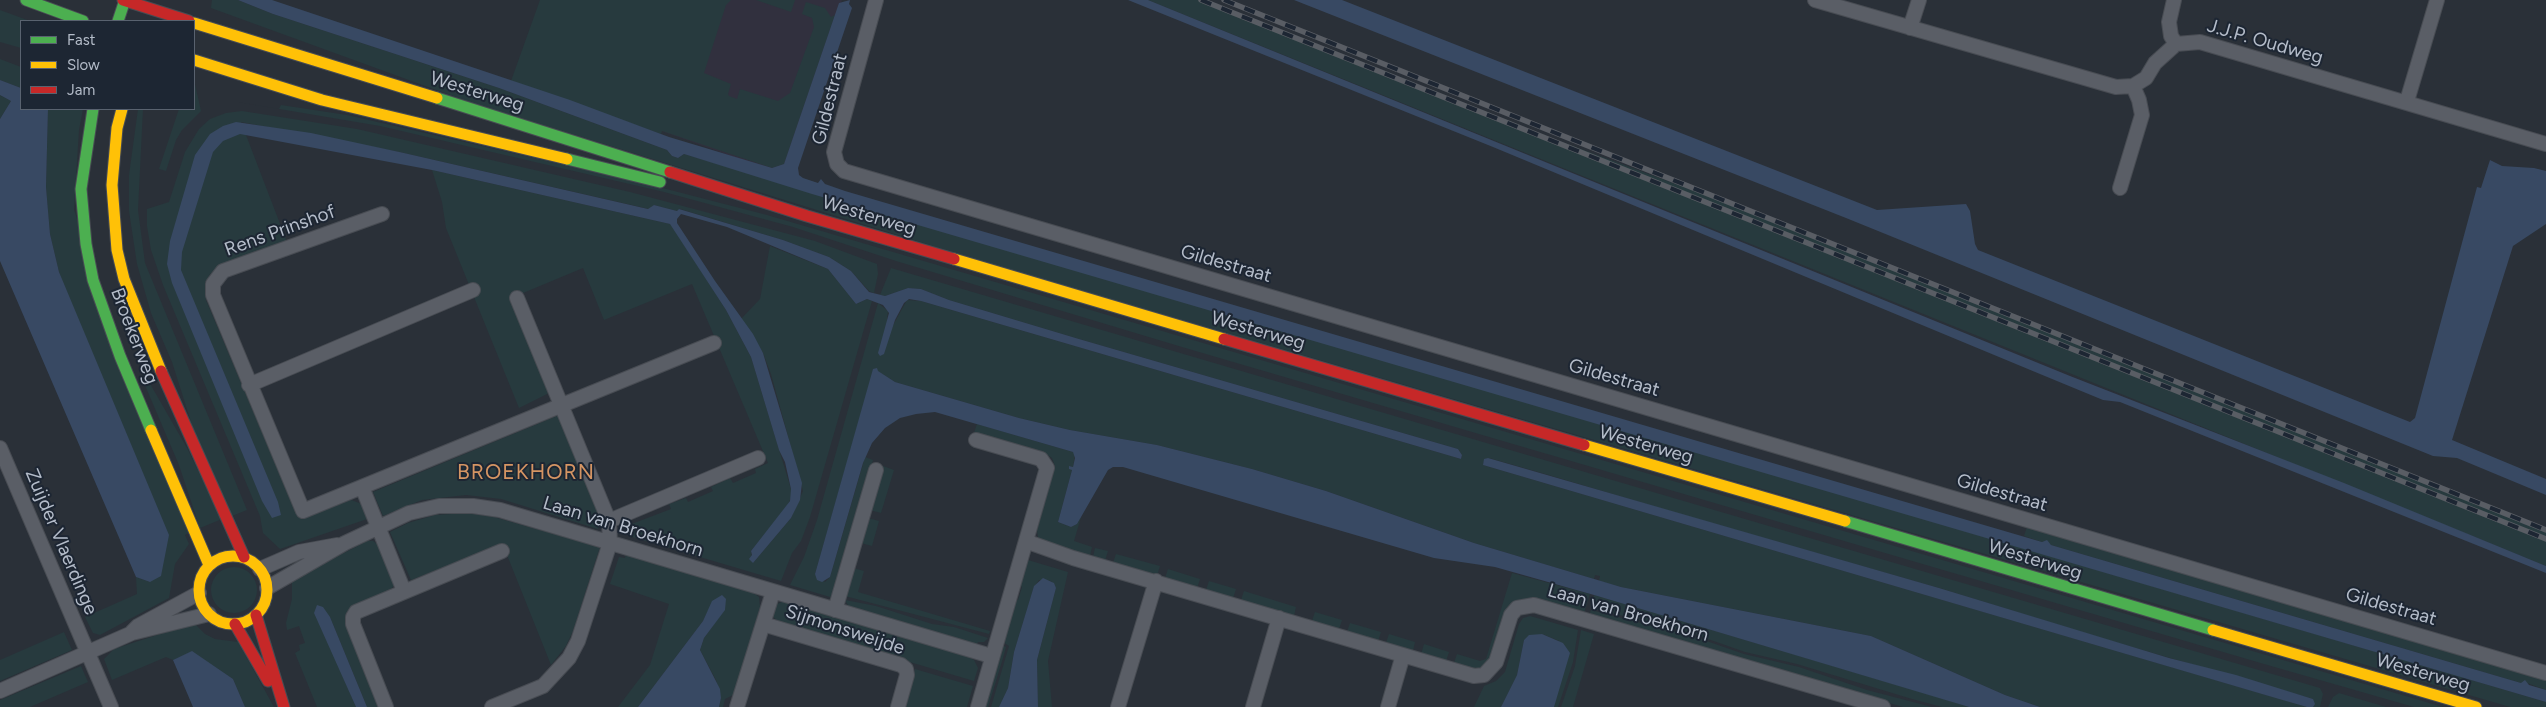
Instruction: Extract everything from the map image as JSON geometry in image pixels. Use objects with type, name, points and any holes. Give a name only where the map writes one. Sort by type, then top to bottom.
[{"type":"main road","points":[[26,0],[80,20]]},
{"type":"main road","points":[[118,20],[124,0],[152,4],[187,20]]},
{"type":"main road","points":[[147,20],[152,4]]},
{"type":"main road","name":"Westerweg","points":[[195,23],[594,147],[807,216],[2476,707]]},
{"type":"main road","name":"Westerweg","points":[[195,60],[322,100],[549,156],[807,216]]},
{"type":"main road","name":"Broekerweg","points":[[93,110],[83,164],[82,189],[85,237],[93,280],[120,356],[210,565]]},
{"type":"main road","name":"Broekerweg","points":[[122,110],[112,185],[117,250],[124,279],[152,354],[244,557]]},
{"type":"main road","points":[[229,556],[244,557],[260,569],[265,577],[267,588],[263,607],[247,622],[224,623],[209,614],[201,602],[199,593],[203,573],[210,565],[229,556]]},
{"type":"main road","points":[[256,615],[283,707]]},
{"type":"main road","points":[[235,624],[283,707]]},
{"type":"street","name":"Gildestraat","points":[[876,0],[834,152],[837,164],[844,171],[2546,673]]},
{"type":"street","points":[[1815,0],[2116,87],[2133,86],[2146,78],[2155,63],[2176,44],[2171,36],[2169,22],[2174,0]]},
{"type":"street","points":[[1910,28],[1918,0]]},
{"type":"street","points":[[2406,101],[2437,0]]},
{"type":"street","name":"J.J.P. Oudweg","points":[[2176,44],[2200,42],[2406,101],[2546,144]]},
{"type":"street","points":[[2120,188],[2142,115],[2133,86]]},
{"type":"street","name":"Rens Prinshof","points":[[382,214],[223,271],[215,280],[213,295],[303,512],[714,343]]},
{"type":"street","points":[[249,385],[472,290]]},
{"type":"street","points":[[492,707],[543,686],[569,658],[578,641],[610,543],[610,521],[517,298]]},
{"type":"street","points":[[976,440],[1041,459],[1046,465],[1046,476],[1028,542],[978,707]]},
{"type":"street","name":"Zuijder Vlaerdinge","points":[[0,448],[111,707]]},
{"type":"street","points":[[610,521],[758,458]]},
{"type":"street","points":[[835,610],[876,470]]},
{"type":"street","points":[[362,487],[404,592]]},
{"type":"street","name":"Laan van Broekhorn","points":[[267,588],[345,543],[421,509],[439,506],[473,506],[500,510],[992,656]]},
{"type":"street","name":"Laan van Broekhorn","points":[[1028,542],[1073,558],[1474,676],[1484,676],[1496,662],[1510,616],[1517,608],[1534,605],[1883,707]]},
{"type":"street","name":"Laan van Broekhorn","points":[[260,569],[299,552],[345,543]]},
{"type":"street","points":[[386,707],[353,624],[353,617],[356,612],[502,551]]},
{"type":"street","points":[[1118,707],[1156,581]]},
{"type":"street","points":[[737,707],[772,592]]},
{"type":"street","points":[[132,633],[138,626],[199,593]]},
{"type":"street","points":[[0,690],[132,633],[209,614]]},
{"type":"street","points":[[1253,707],[1279,618]]},
{"type":"street","name":"Sijmonsweijde","points":[[763,624],[901,665],[906,669],[908,675],[898,707]]},
{"type":"street","points":[[1388,707],[1403,655]]},
{"type":"shaded area","points":[[705,0],[842,0],[781,174],[659,130]]},
{"type":"green space","points":[[212,0],[238,0],[273,14],[499,88],[667,150],[672,156],[678,158],[684,154],[2546,702],[2546,707],[2510,707],[1004,268],[472,103],[211,8]]},
{"type":"green space","points":[[540,0],[731,0],[726,5],[704,73],[731,84],[728,94],[737,99],[740,89],[778,101],[790,93],[814,27],[812,18],[802,14],[806,2],[825,8],[831,17],[835,15],[784,164],[772,168],[662,131],[661,134],[511,81]]},
{"type":"green space","points":[[756,0],[795,0],[791,12]]},
{"type":"green space","points":[[1148,0],[1207,0],[1554,139],[1843,246],[2546,530],[2546,566]]},
{"type":"green space","points":[[0,10],[27,20],[20,20],[20,48],[0,42]]},
{"type":"green space","points":[[0,59],[20,67],[20,88],[0,80]]},
{"type":"green space","points":[[195,84],[201,111],[182,130],[176,140],[166,171],[159,169],[179,110],[195,110]]},
{"type":"green space","points":[[0,95],[11,101],[0,119]]},
{"type":"green space","points":[[281,105],[347,115],[647,184],[767,215],[2443,707],[2414,707],[2264,664],[1182,347],[896,261],[793,227],[664,192],[380,126],[279,109]]},
{"type":"green space","points":[[48,110],[83,110],[79,130],[74,210],[190,532],[185,535],[189,544],[175,564],[169,598],[100,635],[93,633],[85,617],[137,594],[136,577],[150,582],[59,272],[50,234],[46,187]]},
{"type":"green space","points":[[138,110],[143,110],[138,210],[145,263],[247,510],[232,516],[192,425],[172,362],[151,313],[137,264],[129,211],[129,175]]},
{"type":"green space","points":[[242,111],[357,129],[630,192],[815,241],[877,264],[878,274],[874,293],[869,291],[851,271],[829,257],[783,240],[680,209],[677,211],[654,205],[649,209],[404,153],[241,122],[287,242],[221,266],[210,274],[205,283],[206,300],[295,510],[307,516],[351,500],[362,504],[367,515],[367,519],[280,549],[263,533],[260,516],[163,285],[151,250],[147,226],[147,209],[169,202],[185,152],[199,129],[210,119],[226,113]]},
{"type":"green space","points":[[432,170],[670,224],[673,227],[726,310],[751,357],[791,489],[792,496],[787,506],[751,551],[753,563],[791,518],[803,491],[771,374],[763,353],[741,319],[760,299],[770,246],[828,269],[856,304],[867,299],[872,301],[810,517],[801,541],[792,553],[781,581],[629,536],[626,533],[629,525],[671,509],[669,504],[686,498],[688,502],[713,491],[711,487],[730,478],[733,483],[756,473],[755,469],[768,463],[692,284],[604,320],[583,268],[511,298],[549,393],[519,408],[446,228],[442,202]]},
{"type":"green space","points":[[891,268],[2320,688],[2323,694],[2320,707],[2313,707],[2313,699],[2111,641],[1939,588],[1489,458],[1483,463],[1483,465],[2307,707],[2040,707],[2005,695],[1871,636],[1621,587],[1599,581],[1600,576],[1595,575],[1594,579],[1474,543],[1326,491],[1252,469],[1157,445],[1070,430],[1019,418],[895,382],[874,369],[815,574],[825,582],[830,577],[865,457],[873,460],[834,592],[830,597],[790,585],[804,557],[817,520],[878,303],[888,311],[887,319],[891,329],[907,300],[921,301],[1461,459],[1462,455],[1458,449],[1079,339],[949,300],[921,289],[908,288],[885,296],[880,295]]},
{"type":"green space","points":[[145,375],[187,448],[222,519],[200,528],[179,465],[141,376]]},
{"type":"green space","points":[[559,415],[600,514],[598,529],[501,499],[466,495],[422,500],[383,516],[373,492]]},
{"type":"green space","points":[[977,424],[1075,454],[1073,467],[1070,466],[1072,470],[1058,522],[1071,527],[1077,524],[1081,517],[1074,541],[1092,547],[1090,556],[1041,541],[1038,537],[1037,530],[1055,466],[1052,458],[1046,454],[974,433]]},
{"type":"green space","points":[[883,466],[894,470],[881,513],[870,510]]},
{"type":"green space","points":[[467,513],[494,517],[600,547],[573,631],[566,646],[551,665],[503,545],[411,580],[390,532],[408,523],[435,515]]},
{"type":"green space","points":[[868,518],[879,521],[872,546],[861,543]]},
{"type":"green space","points":[[2027,527],[2546,679],[2546,690],[2051,545],[2046,541],[2042,542],[2024,536]]},
{"type":"green space","points":[[367,541],[373,541],[381,547],[395,584],[389,592],[350,609],[379,707],[367,707],[330,617],[344,679],[356,707],[317,707],[295,653],[300,650],[299,645],[305,643],[299,626],[287,630],[286,623],[292,599],[292,580]]},
{"type":"green space","points":[[1095,548],[1108,551],[1105,561],[1093,557]]},
{"type":"green space","points":[[626,554],[752,592],[759,597],[760,607],[735,694],[725,699],[723,707],[719,707],[721,698],[716,680],[700,650],[704,638],[724,610],[725,604],[719,599],[713,601],[703,621],[638,707],[618,707],[650,665],[669,604],[610,584],[619,557],[625,558]]},
{"type":"green space","points":[[1116,554],[1160,566],[1157,576],[1113,563]]},
{"type":"green space","points":[[1028,560],[1068,572],[1048,661],[1052,707],[1038,707],[1037,660],[1056,588],[1051,581],[1039,580],[1034,587],[1014,652],[1008,688],[999,707],[991,707],[1009,646],[1003,642],[1022,587],[1020,586]]},
{"type":"green space","points":[[229,567],[239,567],[253,577],[257,590],[253,603],[247,609],[239,613],[229,613],[215,603],[211,595],[211,585],[221,571]]},
{"type":"green space","points":[[853,568],[864,571],[858,592],[990,631],[989,634],[845,596]]},
{"type":"green space","points":[[1168,569],[1200,579],[1197,588],[1165,578]]},
{"type":"green space","points":[[1512,573],[1590,594],[1584,613],[1536,599],[1516,602],[1490,662],[1483,669],[1475,669],[1454,663],[1457,654],[1480,661],[1486,659]]},
{"type":"green space","points":[[1209,581],[1236,589],[1233,598],[1206,590]]},
{"type":"green space","points":[[1244,591],[1296,607],[1294,616],[1241,600]]},
{"type":"green space","points":[[1594,595],[1969,707],[1942,707],[1797,664],[1745,652],[1688,632],[1591,608]]},
{"type":"green space","points":[[845,600],[876,606],[932,624],[954,627],[988,638],[984,642],[978,642],[976,646],[849,607]]},
{"type":"green space","points":[[784,601],[966,655],[974,660],[978,668],[974,681],[781,624],[771,615],[775,605]]},
{"type":"green space","points":[[1591,610],[1698,638],[1744,654],[1799,667],[1867,690],[1932,707],[1903,707],[1589,615]]},
{"type":"green space","points":[[1315,612],[1342,620],[1339,629],[1312,621]]},
{"type":"green space","points":[[1530,616],[1578,630],[1573,662],[1558,707],[1554,707],[1559,641],[1542,634],[1524,640],[1517,675],[1501,707],[1474,707],[1484,686],[1496,681],[1505,672],[1519,624],[1523,618]]},
{"type":"green space","points":[[194,623],[205,634],[215,639],[238,642],[274,707],[245,707],[233,679],[192,652],[173,660],[166,657],[112,680],[104,659],[114,649]]},
{"type":"green space","points":[[1350,623],[1381,632],[1378,641],[1347,632]]},
{"type":"green space","points":[[1581,630],[1594,634],[1573,707],[1561,707],[1575,666]]},
{"type":"green space","points":[[64,632],[72,650],[0,681],[0,660]]},
{"type":"green space","points":[[1389,634],[1415,642],[1413,651],[1386,643]]},
{"type":"green space","points":[[1424,644],[1449,652],[1446,661],[1421,654]]},
{"type":"green space","points":[[1002,645],[1006,647],[1003,658],[988,707],[984,707]]},
{"type":"green space","points":[[81,666],[88,682],[30,707],[0,707],[0,700]]},
{"type":"green space","points":[[915,669],[973,686],[967,707],[903,707]]},
{"type":"green space","points":[[2339,693],[2386,707],[2328,707],[2333,697]]},
{"type":"water","points":[[238,0],[272,0],[570,100],[669,137],[772,168],[784,164],[839,3],[850,0],[849,4],[852,8],[798,168],[799,175],[803,178],[818,183],[821,179],[825,184],[845,191],[2042,542],[2047,540],[2051,545],[2521,683],[2525,680],[2529,685],[2546,690],[2546,702],[812,194],[684,154],[678,158],[672,156],[667,150],[499,88],[273,14]]},
{"type":"water","points":[[1128,0],[1148,0],[2070,376],[2344,483],[2546,566],[2546,573],[2120,402],[2103,400],[1493,147]]},
{"type":"water","points":[[1294,0],[1342,0],[1877,210],[1966,204],[1970,211],[1975,244],[1978,250],[2410,422],[2415,418],[2477,187],[2481,188],[2490,160],[2502,166],[2534,168],[2546,171],[2546,224],[2513,246],[2452,440],[2546,479],[2546,495],[2457,458],[2433,456],[1846,218]]},
{"type":"water","points":[[0,80],[20,88],[20,110],[48,110],[46,187],[50,234],[59,272],[169,535],[161,576],[150,582],[136,577],[0,261],[0,119],[11,101],[0,95]]},
{"type":"water","points":[[236,122],[311,133],[648,209],[654,205],[677,211],[679,209],[783,240],[829,257],[851,271],[869,292],[885,296],[908,288],[921,289],[949,300],[1079,339],[1458,449],[1462,455],[1461,459],[921,301],[909,299],[904,303],[895,320],[884,354],[880,356],[878,353],[889,313],[883,305],[867,299],[856,304],[828,269],[727,227],[681,214],[677,219],[677,223],[753,334],[763,353],[802,483],[800,500],[791,518],[753,563],[749,559],[752,555],[751,551],[790,501],[791,489],[785,462],[779,450],[751,357],[726,310],[670,224],[432,170],[240,134],[223,141],[213,152],[182,252],[181,270],[278,502],[281,515],[272,518],[262,501],[172,283],[167,264],[170,241],[195,155],[210,134],[223,126]]},
{"type":"water","points":[[877,368],[878,371],[895,382],[1019,418],[1070,430],[1157,445],[1252,469],[1326,491],[1474,543],[1621,587],[1871,636],[2005,695],[2040,707],[1969,707],[1594,595],[1495,567],[1434,558],[1123,467],[1113,467],[1108,470],[1077,524],[1071,527],[1058,522],[1072,470],[1069,469],[1069,466],[1073,467],[1075,458],[1073,452],[935,412],[900,418],[885,428],[872,443],[863,463],[830,577],[822,582],[817,580],[815,574],[873,369]]},
{"type":"water","points":[[1488,458],[1939,588],[2169,658],[2236,675],[2313,699],[2315,704],[2313,707],[2307,707],[2279,699],[1483,465],[1484,459]]},
{"type":"water","points":[[1043,578],[1054,583],[1056,588],[1037,660],[1038,707],[999,707],[1008,688],[1014,652],[1034,586]]},
{"type":"water","points":[[722,595],[726,599],[725,610],[704,638],[700,650],[720,689],[719,707],[638,707],[703,621],[712,601]]},
{"type":"water","points":[[317,605],[323,607],[330,617],[367,707],[356,707],[314,613]]},
{"type":"water","points":[[1542,634],[1563,643],[1570,653],[1554,707],[1501,707],[1517,675],[1524,640],[1529,635]]},
{"type":"water","points":[[192,651],[233,679],[245,707],[193,707],[173,660]]},
{"type":"railway","points":[[1201,0],[2546,539]]},
{"type":"railway","points":[[1224,0],[2546,530]]},
{"type":"traffic: fast","points":[[26,0],[80,20]]},
{"type":"traffic: fast","points":[[118,20],[125,0]]},
{"type":"traffic: fast","points":[[437,98],[670,172]]},
{"type":"traffic: fast","points":[[93,110],[81,189],[86,244],[93,280],[120,356],[151,430]]},
{"type":"traffic: fast","points":[[567,159],[660,182]]},
{"type":"traffic: fast","points":[[1845,521],[2213,630]]},
{"type":"traffic: slow","points":[[195,23],[437,98]]},
{"type":"traffic: slow","points":[[195,60],[322,100],[567,159]]},
{"type":"traffic: slow","points":[[122,110],[117,128],[112,185],[117,250],[124,279],[161,371]]},
{"type":"traffic: slow","points":[[954,259],[1224,339]]},
{"type":"traffic: slow","points":[[151,430],[209,565]]},
{"type":"traffic: slow","points":[[1584,445],[1845,521]]},
{"type":"traffic: slow","points":[[233,556],[246,558],[257,566],[265,577],[267,590],[265,603],[257,614],[246,622],[233,624],[220,622],[209,614],[201,603],[199,590],[201,577],[209,566],[220,558],[233,556]]},
{"type":"traffic: slow","points":[[2213,630],[2476,707]]},
{"type":"traffic: jam","points":[[123,0],[186,20]]},
{"type":"traffic: jam","points":[[670,172],[807,216],[954,259]]},
{"type":"traffic: jam","points":[[1224,339],[1584,445]]},
{"type":"traffic: jam","points":[[161,371],[244,557]]},
{"type":"traffic: jam","points":[[256,615],[284,707]]},
{"type":"traffic: jam","points":[[235,624],[268,681]]},
{"type":"district","name":"BROEKHORN","points":[[526,473]]}]
